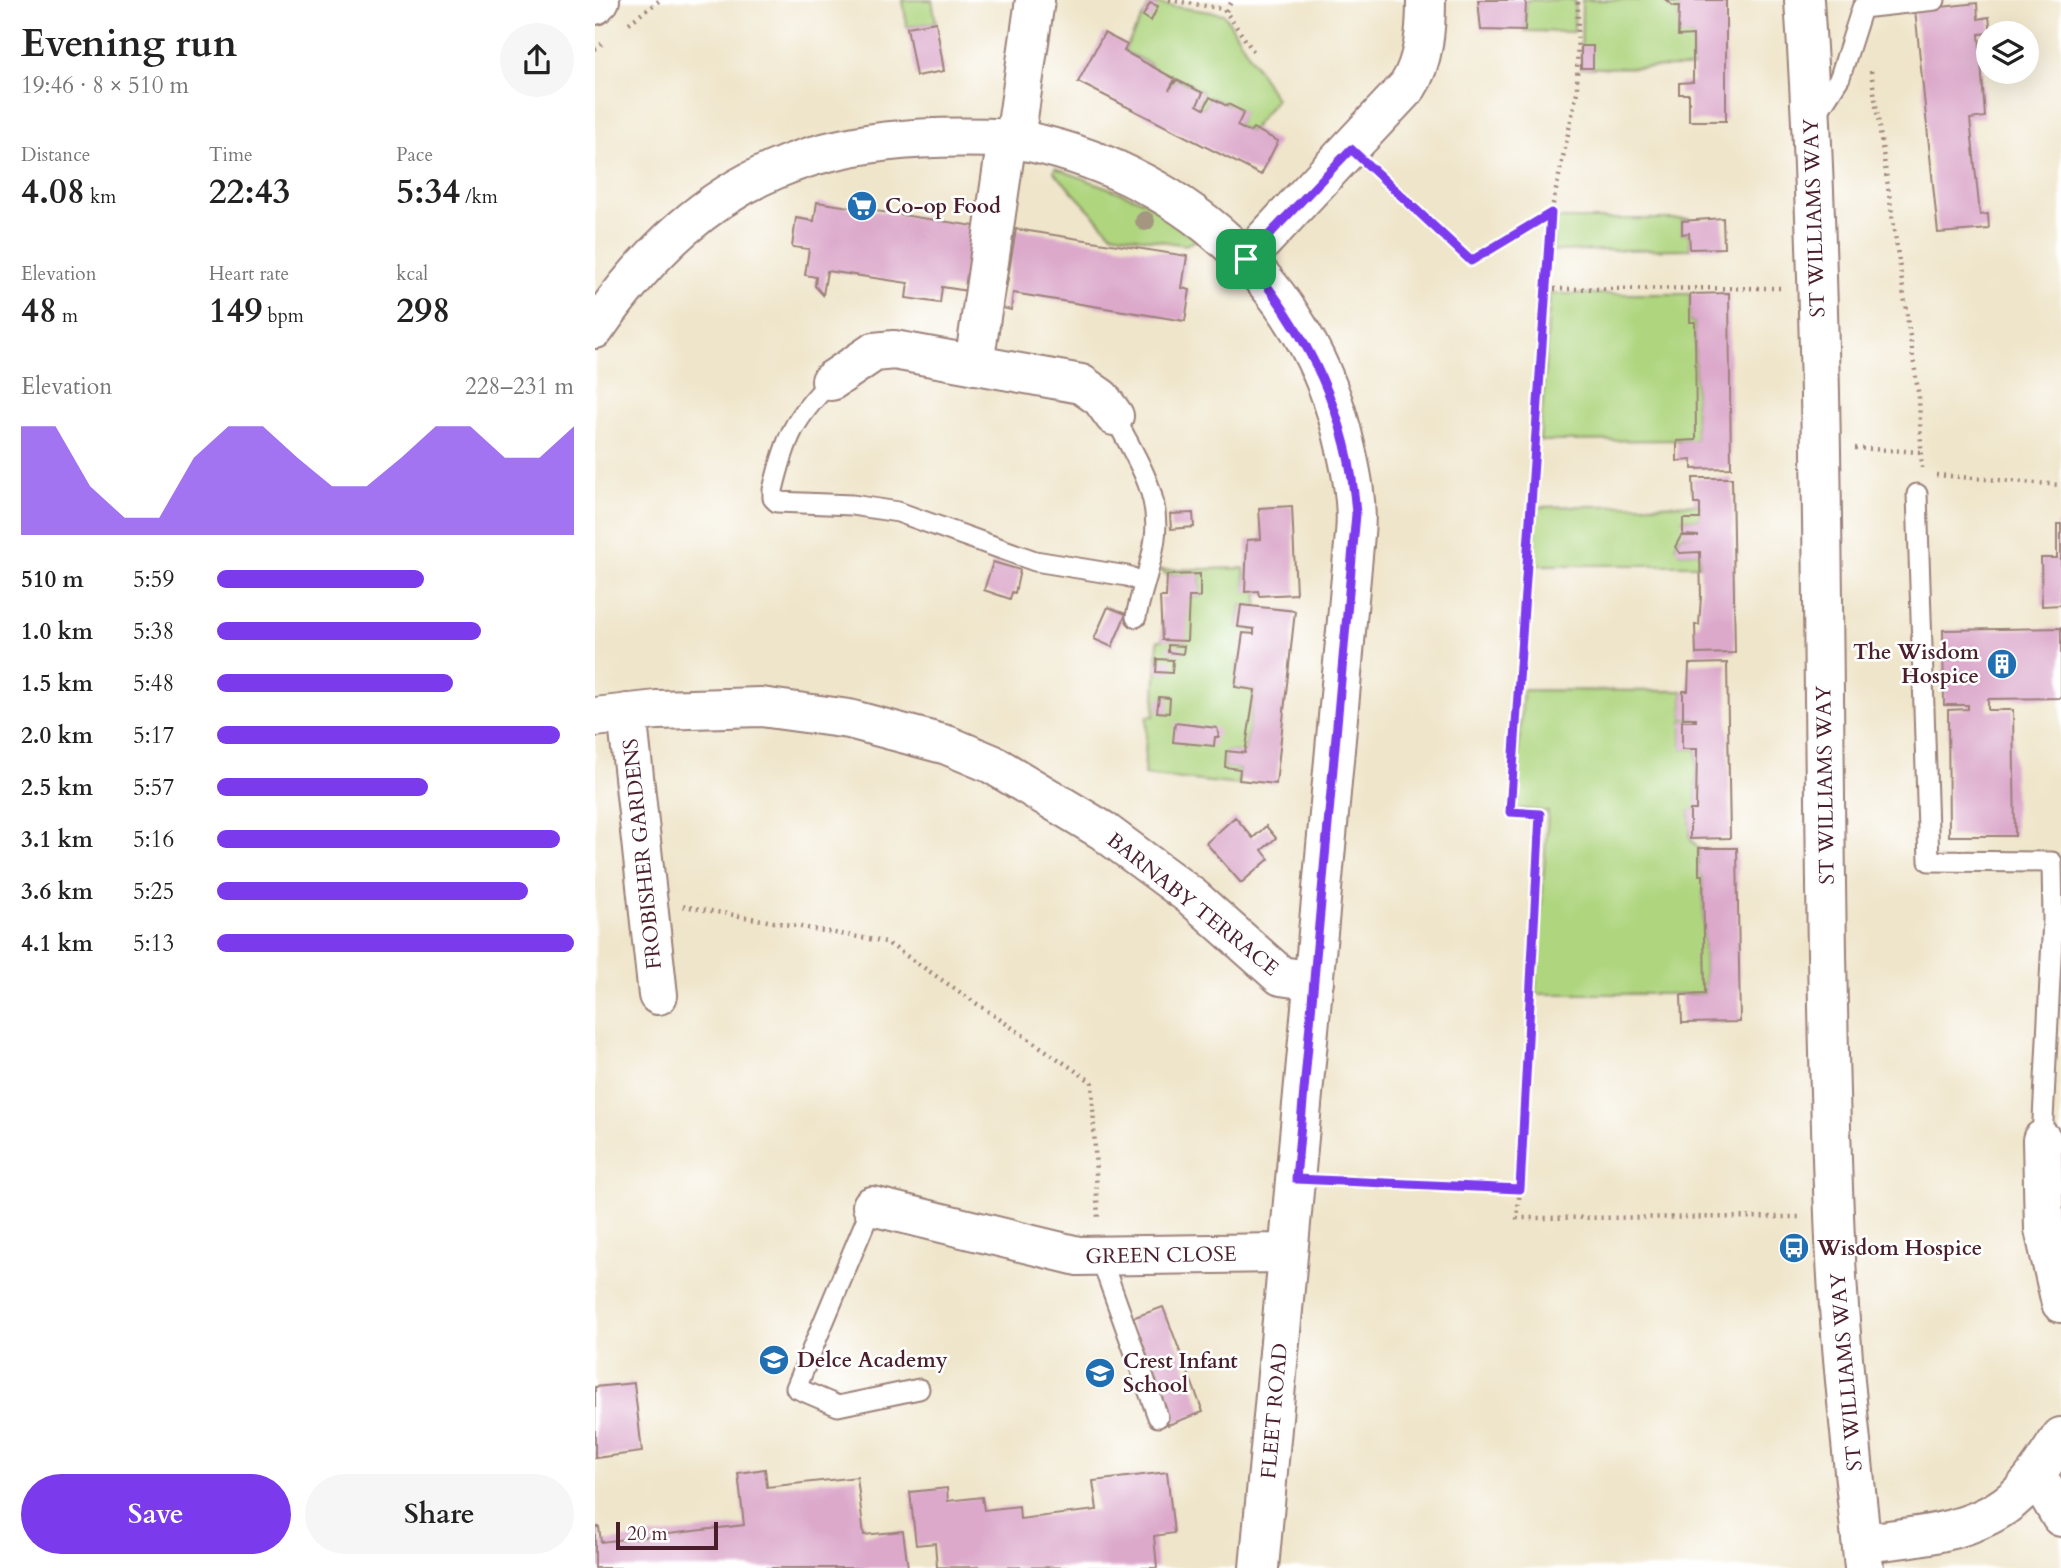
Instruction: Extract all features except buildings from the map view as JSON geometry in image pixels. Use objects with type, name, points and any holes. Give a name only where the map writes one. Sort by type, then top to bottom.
[{"type":"street","points":[[595,5],[600,0]]},
{"type":"street","points":[[974,365],[1035,0]]},
{"type":"street","points":[[1246,259],[1394,104],[1411,81],[1423,44],[1426,0]]},
{"type":"street","name":"ST WILLIAMS WAY","points":[[1804,0],[1812,122],[1834,1217],[1844,1375],[1863,1556]]},
{"type":"street","name":"FLEET ROAD","points":[[595,329],[619,295],[673,234],[778,166],[825,151],[915,136],[1011,138],[1080,155],[1140,180],[1200,217],[1246,259],[1287,313],[1327,386],[1342,432],[1355,498],[1355,534],[1259,1568]]},
{"type":"street","points":[[831,381],[862,358],[881,350],[1081,384],[1101,398],[1114,416]]},
{"type":"street","name":"BARNABY TERRACE","points":[[611,715],[726,707],[792,709],[849,719],[959,750],[1027,783],[1102,830],[1191,896],[1281,976],[1314,981]]},
{"type":"street","name":"FROBISHER GARDENS","points":[[611,715],[646,899],[658,995]]},
{"type":"street","points":[[2042,1140],[2061,1303]]},
{"type":"street","name":"GREEN CLOSE","points":[[872,1206],[1078,1256],[1288,1253]]},
{"type":"street","points":[[1863,1556],[1925,1534],[1973,1522],[2013,1499],[2036,1474],[2061,1437]]},
{"type":"street","points":[[2036,1474],[2061,1517]]},
{"type":"lane","points":[[1812,122],[1840,77],[1862,8],[1935,0]]},
{"type":"lane","points":[[831,381],[804,410],[788,436],[773,490],[777,502],[852,505],[898,512],[1035,561],[1126,576],[1142,582]]},
{"type":"lane","points":[[1114,416],[1148,481],[1155,504],[1155,541],[1142,582],[1136,617]]},
{"type":"lane","points":[[1917,494],[1929,861],[2052,862],[2053,919],[2042,1140]]},
{"type":"lane","points":[[872,1206],[796,1388],[838,1406],[919,1389]]},
{"type":"lane","points":[[1101,1256],[1159,1417]]},
{"type":"path","points":[[1169,0],[1226,12],[1256,55]]},
{"type":"path","points":[[1226,12],[1232,0]]},
{"type":"path","points":[[1579,0],[1577,92],[1551,213],[1510,812],[1540,814],[1517,1218],[1801,1217]]},
{"type":"path","points":[[1870,62],[1919,398],[1922,473],[2061,485]]},
{"type":"path","points":[[1351,149],[1471,261],[1551,213]]},
{"type":"path","points":[[1547,289],[1790,288]]},
{"type":"path","points":[[1870,450],[1921,452]]},
{"type":"path","points":[[646,899],[886,942],[1092,1082],[1101,1256]]},
{"type":"path","points":[[1296,1179],[1520,1189]]},
{"type":"green space","points":[[903,0],[932,0],[936,22],[907,27]]},
{"type":"green space","points":[[1526,0],[1575,0],[1574,32],[1525,31]]},
{"type":"green space","points":[[1582,0],[1666,0],[1673,6],[1679,6],[1679,35],[1693,35],[1693,67],[1581,68]]},
{"type":"green space","points":[[1150,3],[1224,14],[1276,99],[1250,132],[1237,126],[1243,112],[1210,97],[1204,109],[1197,105],[1203,92],[1177,80],[1169,90],[1150,64],[1124,51]]},
{"type":"green space","points":[[1055,168],[1146,202],[1197,240],[1185,245],[1111,233],[1054,172]]},
{"type":"green space","points":[[1555,219],[1690,219],[1682,222],[1682,234],[1689,233],[1690,249],[1553,251]]},
{"type":"green space","points":[[1550,294],[1690,294],[1690,322],[1695,322],[1696,440],[1540,441]]},
{"type":"green space","points":[[1700,504],[1700,519],[1683,519],[1699,536],[1681,536],[1675,546],[1681,553],[1700,552],[1700,565],[1533,565],[1536,507]]},
{"type":"green space","points":[[1244,568],[1246,592],[1258,591],[1257,607],[1241,605],[1238,627],[1254,629],[1238,661],[1235,687],[1255,690],[1245,753],[1226,751],[1225,767],[1240,769],[1238,785],[1144,775],[1147,716],[1154,716],[1158,640],[1162,640],[1163,623],[1189,597],[1200,597],[1200,575],[1167,575],[1160,570]]},
{"type":"green space","points":[[1523,690],[1683,691],[1683,718],[1696,718],[1696,721],[1682,721],[1682,749],[1697,749],[1696,810],[1690,811],[1690,839],[1699,848],[1699,874],[1703,875],[1705,994],[1535,994],[1548,812],[1515,808]]},
{"type":"place","name":"Co-op Food","points":[[862,206]]},
{"type":"place","name":"The Wisdom Hospice","points":[[2002,664]]},
{"type":"place","name":"Wisdom Hospice","points":[[1794,1248]]},
{"type":"place","name":"Delce Academy","points":[[774,1360]]},
{"type":"place","name":"Crest Infant School","points":[[1100,1373]]},
{"type":"route","points":[[1351,149],[1471,261],[1551,213],[1533,519],[1510,812],[1540,814],[1520,1189],[1296,1179],[1356,514],[1352,478],[1334,402],[1315,359],[1287,313],[1246,259],[1275,232],[1351,149]]}]
